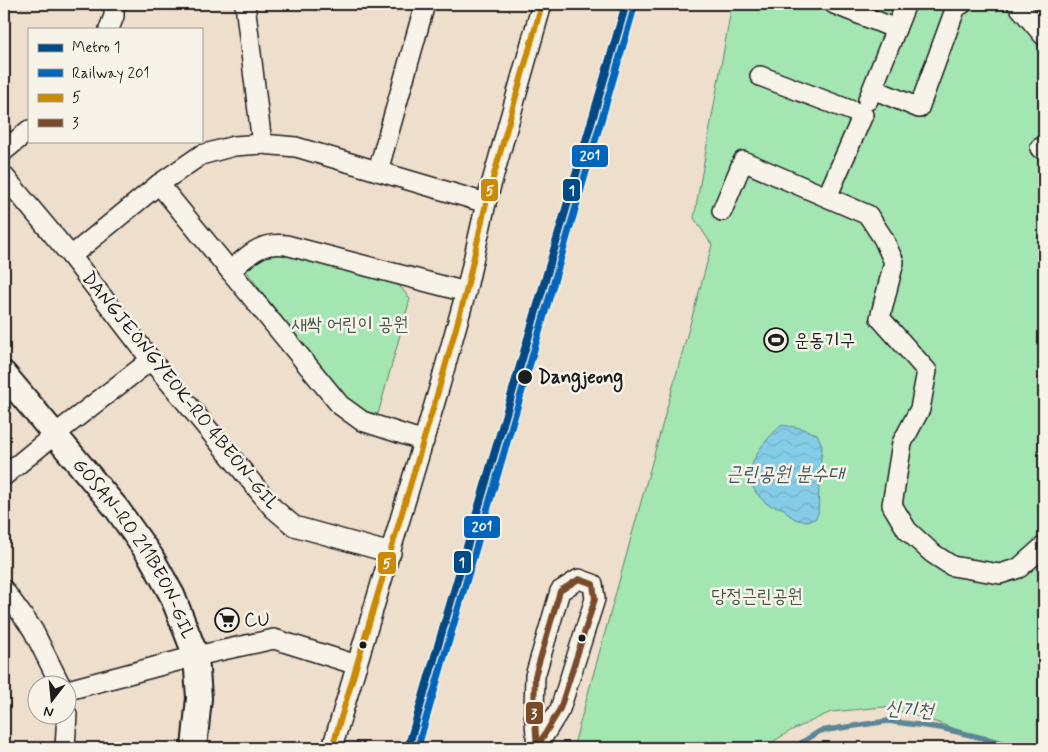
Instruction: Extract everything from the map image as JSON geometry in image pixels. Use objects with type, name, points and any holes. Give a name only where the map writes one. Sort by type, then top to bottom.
[{"type":"street","points":[[109,28],[114,16],[114,4]]},
{"type":"street","points":[[245,4],[262,144]]},
{"type":"street","points":[[378,171],[425,4]]},
{"type":"street","points":[[332,748],[424,441],[466,292],[486,203],[542,4]]},
{"type":"street","points":[[834,4],[896,29]]},
{"type":"street","points":[[872,89],[919,108],[956,7],[962,4]]},
{"type":"street","points":[[1017,4],[1044,36]]},
{"type":"street","points":[[827,197],[863,115],[905,6]]},
{"type":"street","points":[[760,76],[863,115]]},
{"type":"street","points":[[4,151],[28,131]]},
{"type":"street","points":[[71,256],[159,184],[201,155],[234,146],[262,144],[296,147],[486,203]]},
{"type":"street","points":[[722,211],[743,161],[868,215],[883,238],[894,262],[880,318],[927,371],[920,409],[902,444],[892,505],[907,530],[932,553],[952,566],[972,571],[1000,574],[1019,568],[1044,546]]},
{"type":"street","name":"DANGJEONGYEOK-RO 4BEON-GIL","points":[[4,176],[71,256],[151,360],[274,508],[294,526],[390,553]]},
{"type":"street","points":[[159,184],[340,405],[362,421],[424,441]]},
{"type":"street","points":[[230,271],[257,248],[274,244],[286,245],[466,292]]},
{"type":"street","points":[[4,476],[151,360]]},
{"type":"street","name":"GOSAN-RO 211BEON-GIL","points":[[4,374],[117,508],[152,557],[172,595],[196,656],[199,698],[194,748]]},
{"type":"street","points":[[579,579],[593,584],[595,599],[560,709],[536,748],[535,676],[560,591],[579,579]]},
{"type":"street","points":[[4,590],[33,630],[55,674]]},
{"type":"street","points":[[78,687],[196,656],[274,640],[357,665]]},
{"type":"street","points":[[65,748],[66,724]]},
{"type":"green space","name":"당정근린공원","points":[[732,4],[1044,4],[1044,740],[1032,743],[993,742],[921,717],[883,707],[831,712],[790,731],[763,748],[573,748],[712,245],[694,218]]},
{"type":"green space","name":"새싹 어린이 공원","points":[[285,254],[399,285],[410,299],[378,414],[363,411],[343,399],[244,268],[259,257]]},
{"type":"water","name":"근린공원 분수대","points":[[782,425],[800,428],[817,434],[822,445],[818,514],[815,519],[799,520],[789,515],[784,509],[766,503],[757,493],[752,483],[751,472],[758,452]]},
{"type":"waterway","name":"신기천","points":[[793,748],[820,731],[888,721],[941,728],[1025,748]]},
{"type":"metro line","name":"1","points":[[408,748],[626,4]]},
{"type":"rail line","name":"201","points":[[417,748],[634,6]]},
{"type":"transit line","name":"5","points":[[332,748],[440,385],[466,292],[486,203],[542,4]]},
{"type":"transit line","name":"3","points":[[579,579],[593,584],[595,599],[560,709],[537,747],[534,709],[535,676],[560,591],[579,579]]},
{"type":"place","name":"운동기구","points":[[776,340]]},
{"type":"place","name":"Dangjeong","points":[[525,377]]},
{"type":"place","name":"CU","points":[[227,620]]}]
